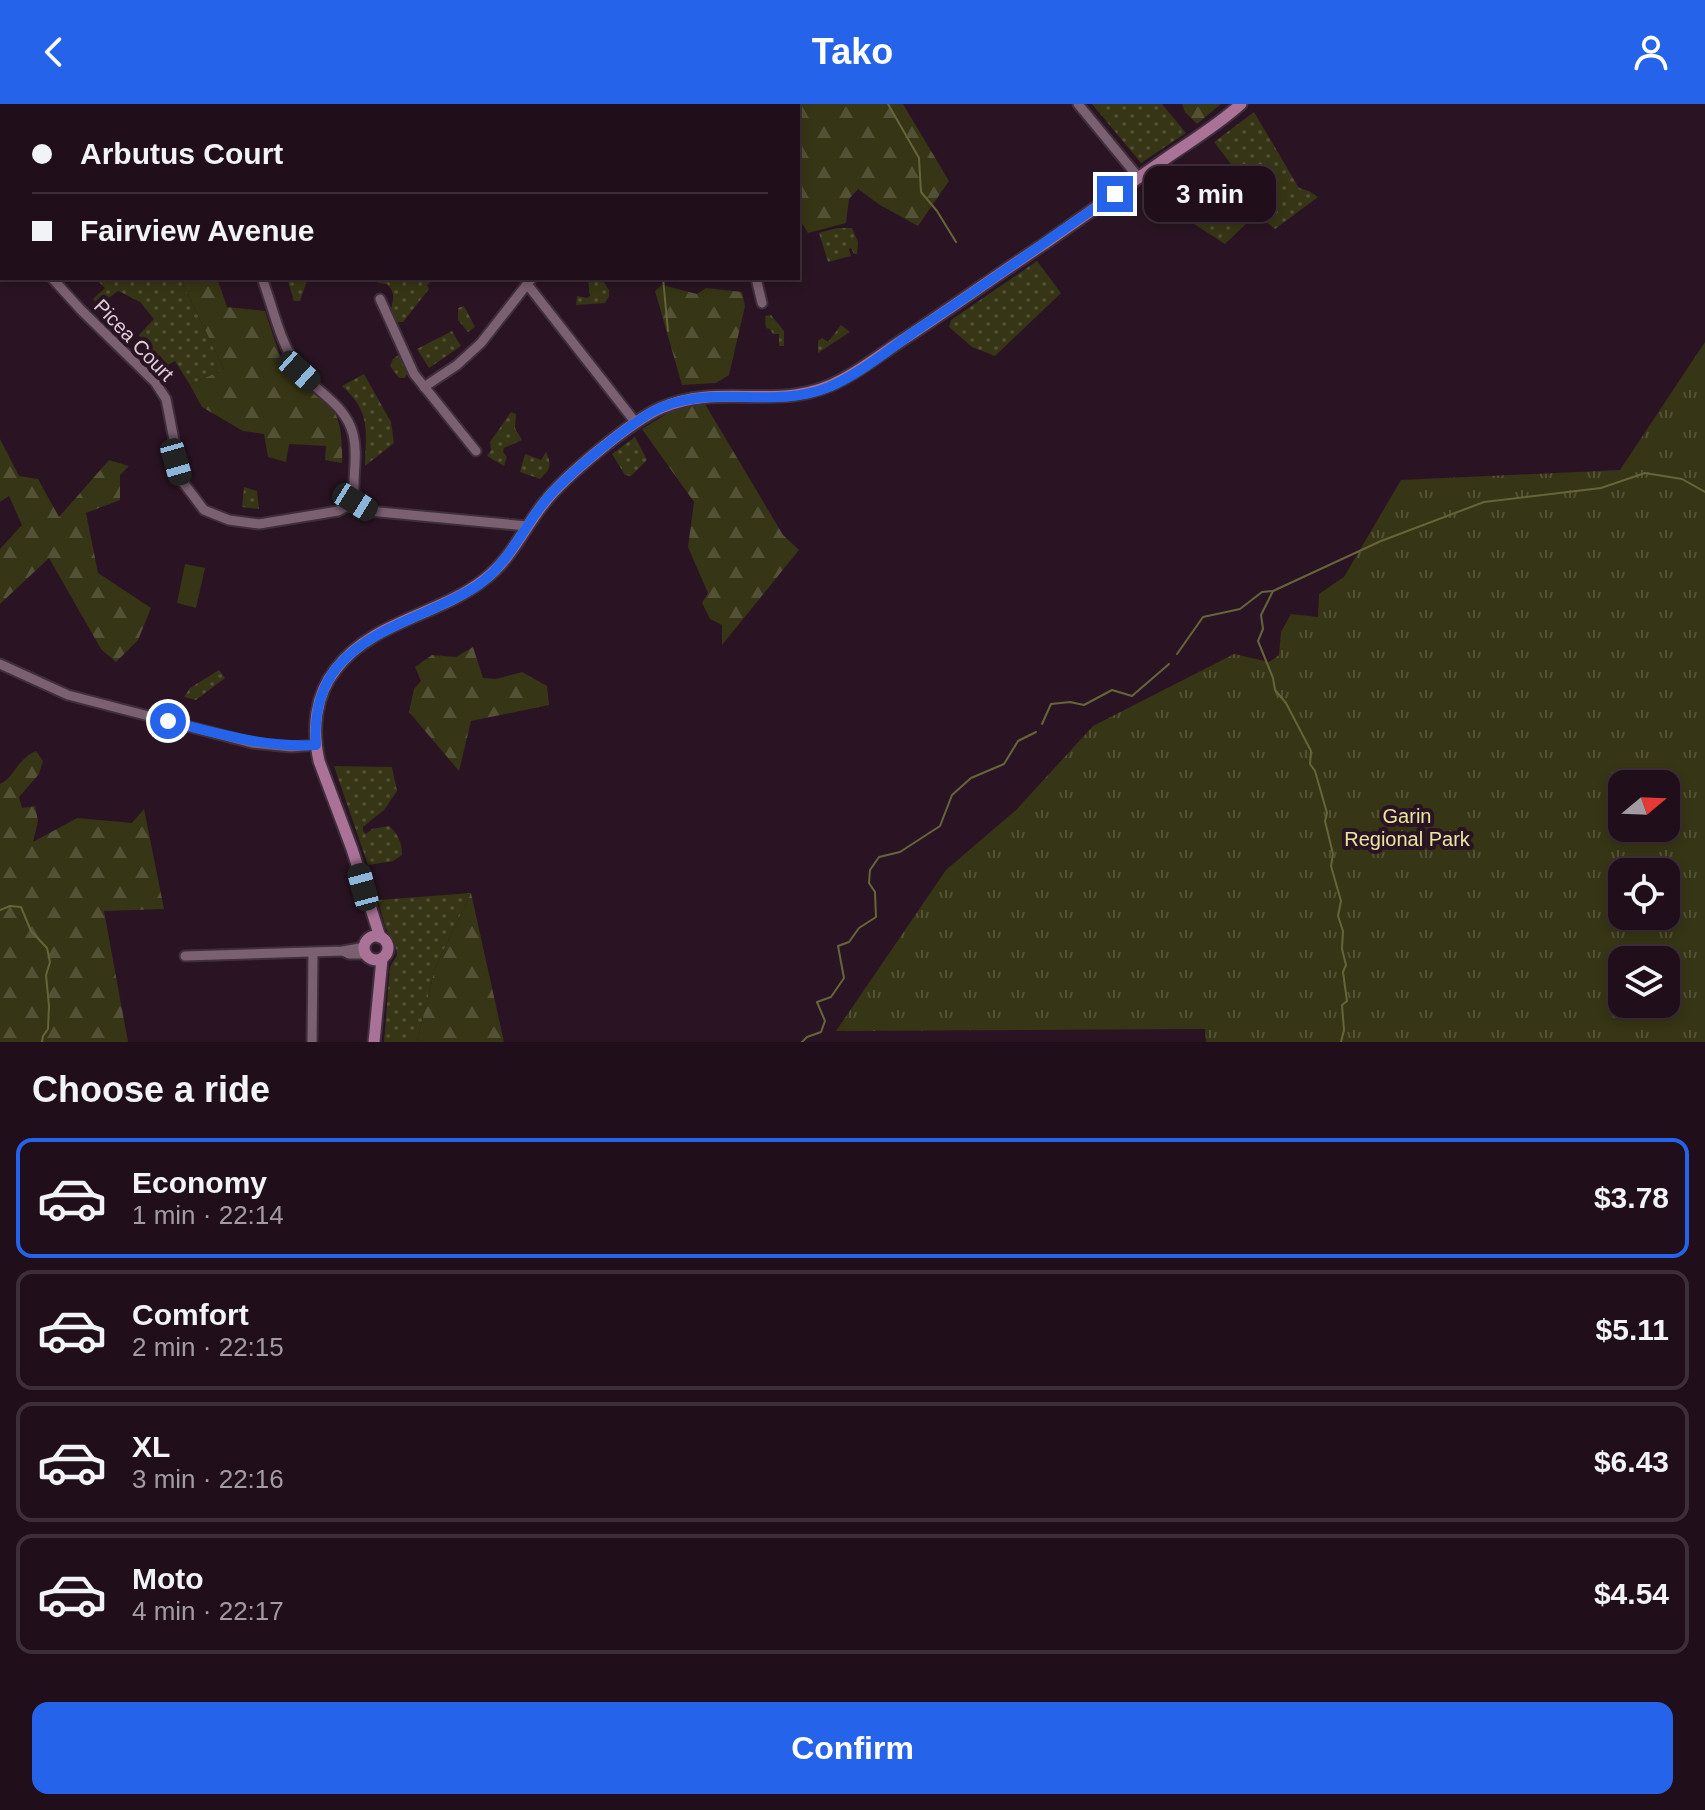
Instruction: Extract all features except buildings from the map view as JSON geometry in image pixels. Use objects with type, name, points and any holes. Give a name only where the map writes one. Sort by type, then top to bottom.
[{"type":"main road","points":[[374,1042],[377,993],[367,904],[316,745],[315,721],[323,692],[344,659],[369,639],[478,585],[507,557],[559,485],[636,423],[660,409],[704,396],[786,398],[830,386],[1139,178],[1241,104]]},
{"type":"street","points":[[1078,104],[1139,178]]},
{"type":"street","name":"Picea Court","points":[[54,280],[155,382],[166,399],[182,481],[204,510],[229,520],[259,524],[338,511],[355,502]]},
{"type":"street","points":[[263,280],[287,349],[299,371],[344,413],[353,434],[355,461],[352,485],[355,502],[369,511],[527,526]]},
{"type":"street","points":[[756,280],[762,303]]},
{"type":"street","points":[[424,387],[457,365],[481,343],[530,281],[636,423]]},
{"type":"street","points":[[380,299],[414,374],[476,451]]},
{"type":"street","points":[[0,664],[68,695],[252,743],[291,747],[316,745]]},
{"type":"street","points":[[185,956],[372,949]]},
{"type":"street","points":[[312,1042],[313,953]]},
{"type":"green space","points":[[800,104],[903,104],[949,181],[918,226],[858,189],[849,199],[846,223],[808,233],[800,220]]},
{"type":"green space","points":[[1092,104],[1162,104],[1186,133],[1141,163]]},
{"type":"green space","points":[[1182,104],[1221,104],[1197,124]]},
{"type":"green space","points":[[1254,112],[1299,188],[1318,197],[1275,229],[1253,211],[1261,203],[1214,142]]},
{"type":"green space","points":[[1232,173],[1257,203],[1244,212],[1251,219],[1225,244],[1166,206],[1191,187],[1208,203]]},
{"type":"green space","points":[[852,228],[858,242],[857,254],[851,248],[851,256],[828,262],[819,233]]},
{"type":"green space","points":[[1037,261],[1061,293],[995,356],[972,347],[949,327],[951,320]]},
{"type":"green space","points":[[97,280],[181,280],[224,369],[190,385],[175,361],[162,368],[139,335],[154,319],[140,302],[118,291],[99,305],[93,299],[105,288]]},
{"type":"green space","points":[[181,280],[218,280],[227,307],[265,311],[283,365],[287,362],[335,413],[342,441],[342,463],[325,460],[326,446],[289,444],[286,462],[268,457],[264,434],[243,431],[202,407],[190,385],[224,369]]},
{"type":"green space","points":[[288,280],[307,280],[300,301],[294,301]]},
{"type":"green space","points":[[379,280],[433,280],[403,322],[396,322],[391,310],[392,290],[387,284],[378,283]]},
{"type":"green space","points":[[588,280],[602,280],[609,290],[605,303],[576,305],[577,296],[590,296]]},
{"type":"green space","points":[[662,285],[697,294],[706,288],[742,292],[745,306],[729,375],[716,383],[682,385],[655,291]]},
{"type":"green space","points":[[464,306],[475,327],[468,332],[458,320],[458,308]]},
{"type":"green space","points":[[771,315],[784,331],[784,346],[779,346],[779,334],[773,334],[766,328],[765,316]]},
{"type":"green space","points":[[841,325],[850,332],[818,353],[818,341],[822,338],[828,342]]},
{"type":"green space","points":[[452,331],[461,346],[429,368],[417,349]]},
{"type":"green space","name":"Garin Regional Park","points":[[1705,342],[1705,1042],[1206,1042],[1205,1029],[836,1031],[946,870],[1016,810],[1093,726],[1234,654],[1269,662],[1279,655],[1281,632],[1291,614],[1318,617],[1319,594],[1344,577],[1401,480],[1620,470]]},
{"type":"green space","points":[[400,354],[408,372],[405,378],[399,378],[390,366]]},
{"type":"green space","points":[[364,374],[391,422],[394,443],[365,466],[365,422],[358,404],[342,386]]},
{"type":"green space","points":[[705,404],[783,535],[799,550],[722,645],[722,625],[710,619],[702,603],[708,593],[688,547],[694,502],[642,429],[681,405]]},
{"type":"green space","points":[[511,412],[516,414],[515,428],[522,440],[504,448],[507,457],[504,466],[487,456],[491,450],[490,442]]},
{"type":"green space","points":[[635,437],[647,460],[631,476],[625,475],[612,454]]},
{"type":"green space","points":[[0,439],[19,476],[38,479],[59,517],[109,460],[129,466],[120,475],[120,500],[86,513],[98,573],[151,608],[138,640],[116,662],[101,649],[49,558],[0,604],[0,549],[22,525],[9,496],[0,502]]},
{"type":"green space","points":[[546,452],[549,467],[540,479],[520,472],[525,454],[541,460]]},
{"type":"green space","points":[[244,487],[257,491],[259,509],[242,507]]},
{"type":"green space","points":[[185,564],[205,568],[196,608],[177,603]]},
{"type":"green space","points":[[473,647],[483,678],[496,679],[522,672],[547,686],[549,705],[471,721],[459,771],[409,712],[414,689],[421,681],[415,667],[432,655],[456,657]]},
{"type":"green space","points":[[219,670],[225,678],[196,700],[184,697],[190,688]]},
{"type":"green space","points":[[36,751],[43,761],[39,774],[19,797],[22,808],[35,806],[38,821],[33,842],[77,818],[132,823],[144,809],[164,909],[104,911],[128,1042],[0,1042],[0,784]]},
{"type":"green space","points":[[334,766],[392,767],[397,791],[384,810],[363,827],[363,831],[366,834],[372,829],[389,826],[399,839],[402,855],[393,861],[368,865]]},
{"type":"green space","points":[[471,893],[435,968],[417,1042],[384,1042],[390,967],[397,955],[378,900]]},
{"type":"green space","points":[[471,893],[504,1042],[417,1042],[435,968]]},
{"type":"waterway","points":[[888,104],[919,158],[921,192],[956,242]]},
{"type":"waterway","points":[[663,280],[668,331]]},
{"type":"waterway","points":[[1177,654],[1203,617],[1240,609],[1262,592],[1273,591],[1381,541],[1484,502],[1601,488],[1645,473],[1682,479],[1705,492]]},
{"type":"waterway","points":[[1273,591],[1261,615],[1263,629],[1258,641],[1275,690],[1286,703],[1311,751],[1310,764],[1315,771],[1327,813],[1325,821],[1333,854],[1331,866],[1341,901],[1338,916],[1343,931],[1342,949],[1346,965],[1343,972],[1347,1001],[1342,1005],[1344,1030],[1341,1042]]},
{"type":"waterway","points":[[1042,724],[1051,704],[1070,702],[1084,705],[1112,690],[1132,696],[1169,664]]},
{"type":"waterway","points":[[802,1042],[821,1032],[825,1021],[817,1002],[831,997],[844,978],[838,946],[849,942],[859,928],[876,917],[875,892],[869,883],[870,870],[879,857],[900,852],[940,826],[952,795],[971,778],[1004,764],[1018,741],[1036,732]]},
{"type":"waterway","points":[[0,910],[10,906],[21,907],[31,931],[47,948],[50,962],[46,975],[48,1029],[42,1042]]},
{"type":"route","points":[[168,721],[252,743],[291,747],[316,745],[315,721],[323,692],[344,659],[369,639],[466,592],[488,577],[507,557],[559,485],[636,423],[660,409],[704,396],[786,398],[845,379],[1115,194]]}]
